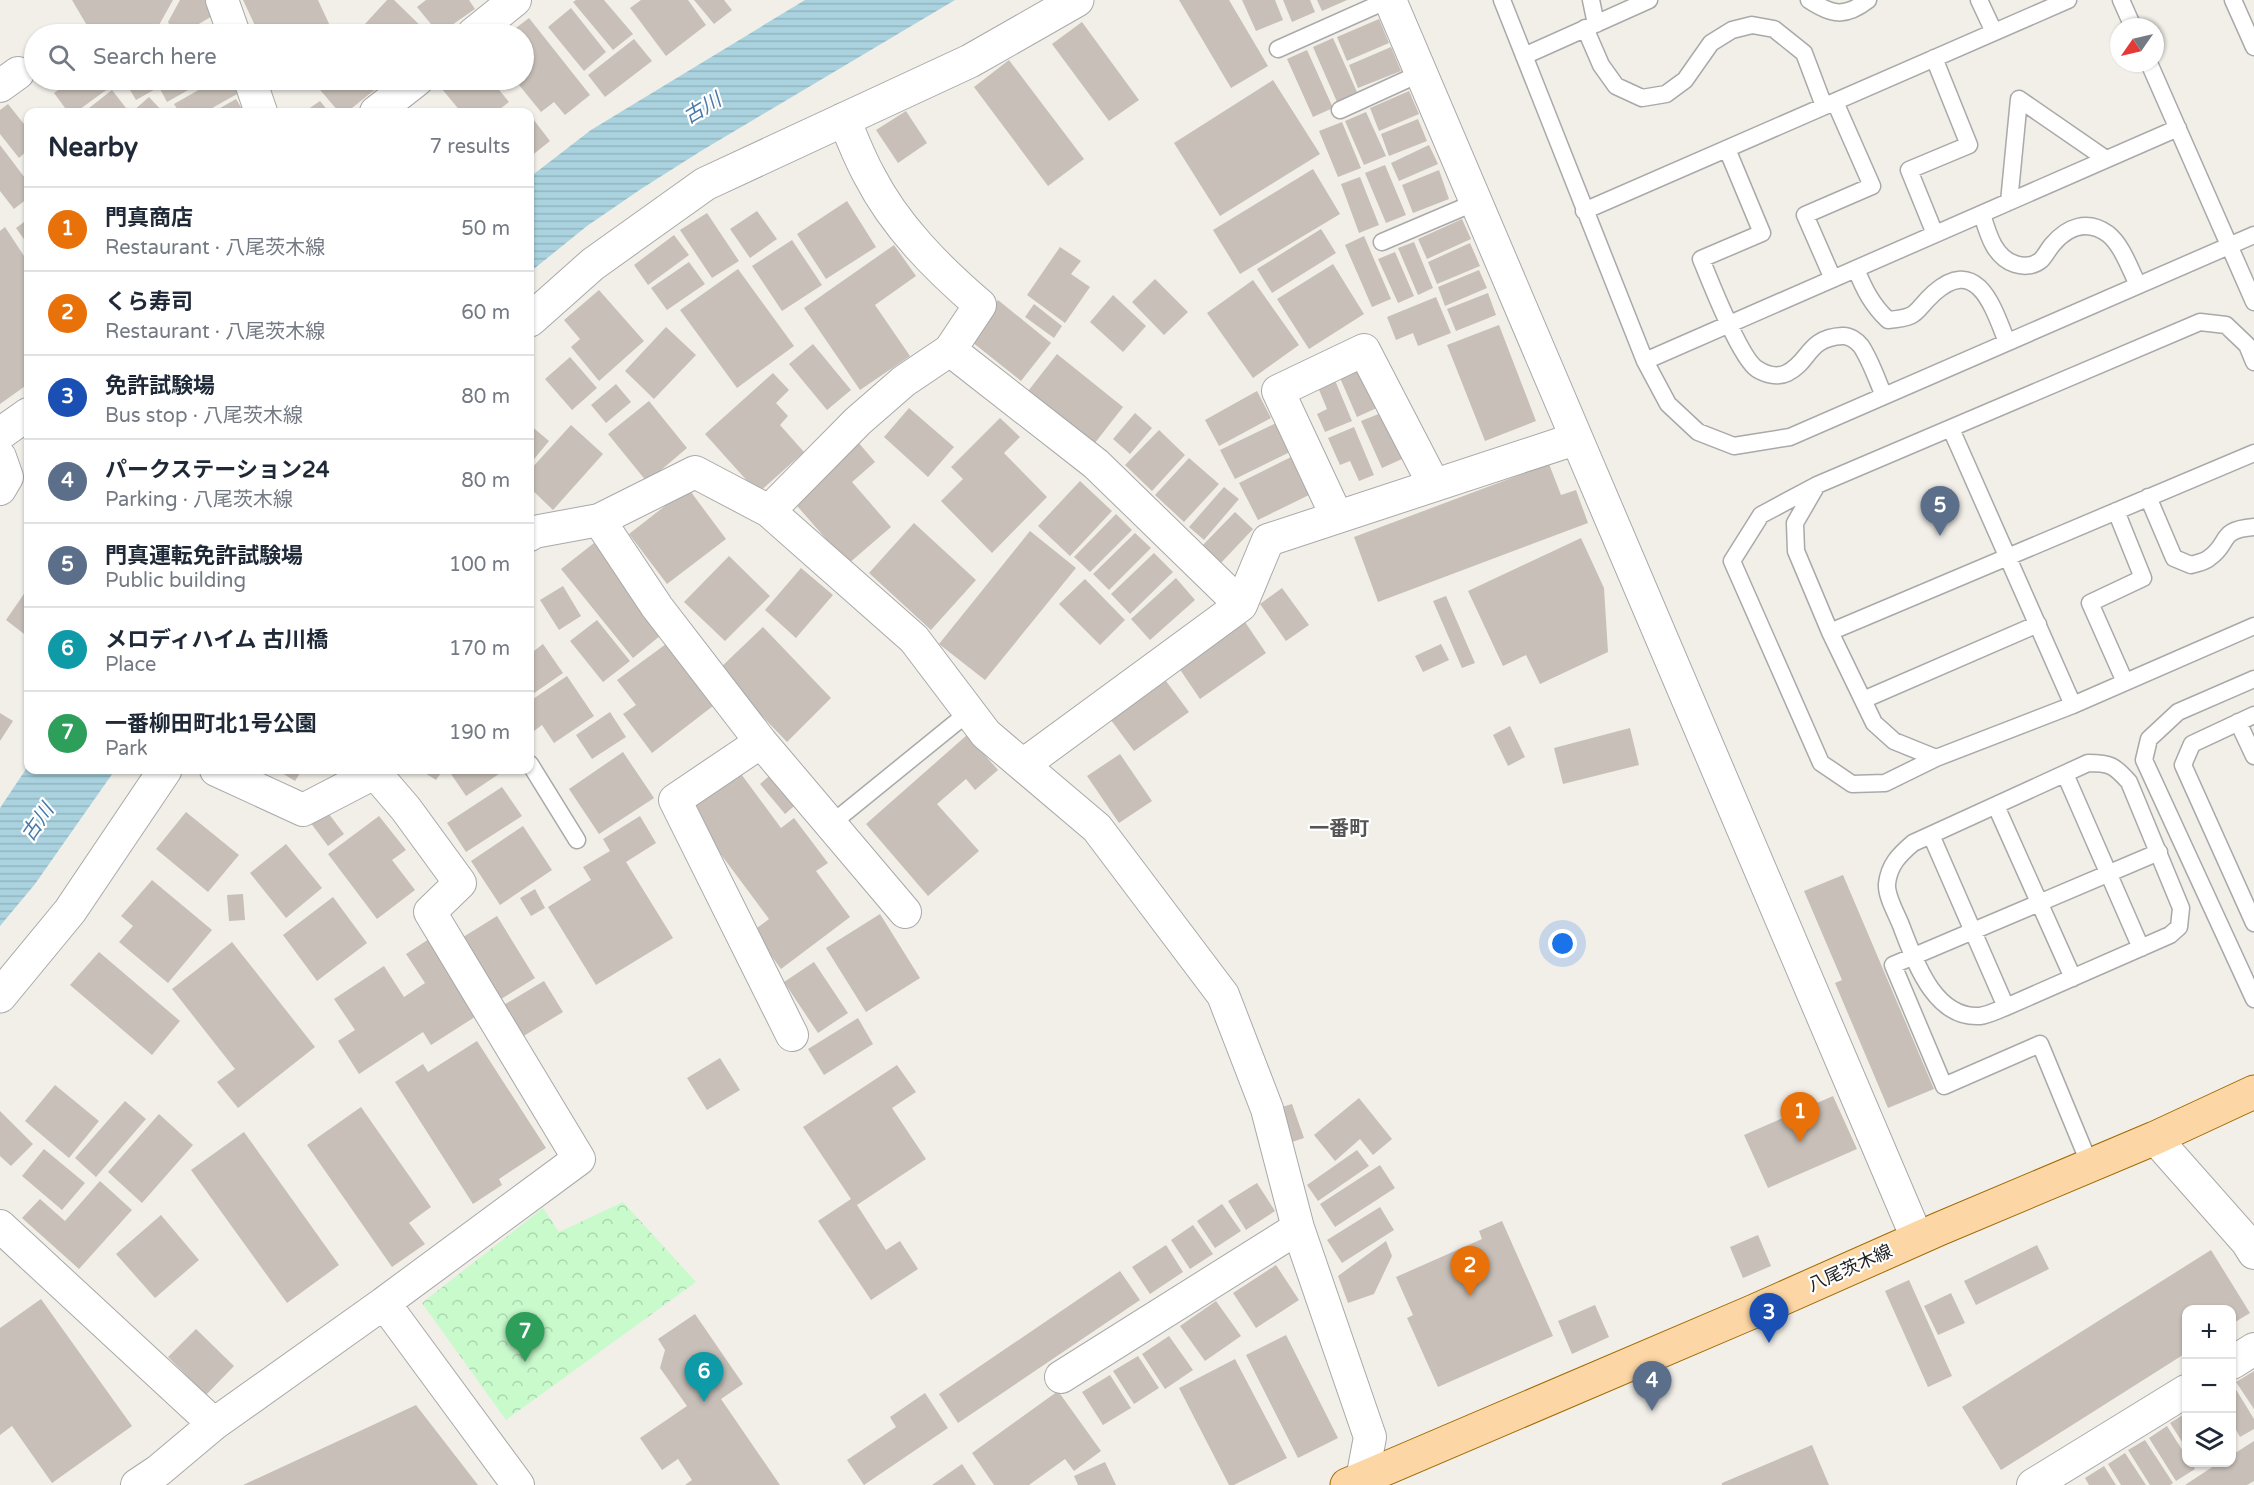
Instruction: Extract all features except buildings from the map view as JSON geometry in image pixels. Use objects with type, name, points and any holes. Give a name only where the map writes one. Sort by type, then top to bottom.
[{"type":"main road","name":"八尾茨木線","points":[[1360,1483],[1917,1238],[2155,1138],[2254,1092]]},
{"type":"street","points":[[222,0],[230,24]]},
{"type":"street","points":[[485,24],[515,0]]},
{"type":"street","points":[[534,316],[593,264],[705,184],[970,61],[1058,13],[1077,0]]},
{"type":"street","points":[[1389,0],[1917,1238]]},
{"type":"street","points":[[253,90],[260,108]]},
{"type":"street","points":[[381,108],[404,90]]},
{"type":"street","points":[[769,511],[858,421],[904,381],[950,350],[980,305],[944,274],[897,220],[869,176],[844,119]]},
{"type":"street","points":[[950,350],[1096,464],[1241,605]]},
{"type":"street","points":[[1337,517],[1278,391],[1364,350],[1434,485]]},
{"type":"street","points":[[0,434],[24,417]]},
{"type":"street","points":[[1023,765],[1241,605],[1268,540],[1575,439]]},
{"type":"street","points":[[0,457],[7,477],[0,489]]},
{"type":"street","points":[[534,531],[599,520],[695,472],[769,511],[914,639],[986,734],[1097,828],[1222,995],[1267,1109],[1298,1228],[1370,1437],[1360,1483]]},
{"type":"street","points":[[599,520],[657,607],[761,742],[905,912]]},
{"type":"street","points":[[761,742],[675,800],[792,1035]]},
{"type":"street","points":[[0,996],[70,911],[162,774]]},
{"type":"street","points":[[225,774],[303,810],[374,774]]},
{"type":"street","points":[[137,1485],[158,1471],[214,1424],[384,1303],[579,1159],[430,912],[460,884],[380,774]]},
{"type":"street","points":[[2155,1138],[2247,1242],[2254,1253]]},
{"type":"street","points":[[0,1226],[214,1424]]},
{"type":"street","points":[[1061,1377],[1298,1228]]},
{"type":"street","points":[[384,1303],[519,1485]]},
{"type":"street","points":[[2236,1360],[2254,1349]]},
{"type":"street","points":[[2033,1485],[2182,1394]]},
{"type":"lane","points":[[1278,49],[1389,0]]},
{"type":"lane","points":[[1502,0],[1645,361],[1668,404],[1698,432],[1734,446],[1790,437],[2254,235]]},
{"type":"lane","points":[[1591,0],[1590,26],[1601,65],[1616,86],[1642,98],[1666,94],[1685,80],[1711,43],[1732,30],[1752,25],[1774,29],[1804,53],[1872,186],[1805,215],[1833,279]]},
{"type":"lane","points":[[1524,56],[1649,0]]},
{"type":"lane","points":[[1809,0],[1830,13],[1847,12],[1868,0]]},
{"type":"lane","points":[[1979,0],[1994,32]]},
{"type":"lane","points":[[1584,211],[2068,0]]},
{"type":"lane","points":[[2121,0],[2129,18]]},
{"type":"lane","points":[[2233,0],[2254,47]]},
{"type":"lane","points":[[1934,58],[1970,145],[1909,170],[1935,234]]},
{"type":"lane","points":[[2153,72],[2254,302]]},
{"type":"lane","points":[[1340,110],[1421,73]]},
{"type":"lane","points":[[2009,202],[2019,99],[2106,159]]},
{"type":"lane","points":[[1645,361],[2178,128]]},
{"type":"lane","points":[[1727,149],[1762,233],[1701,259],[1729,324],[1754,368],[1771,376],[1787,373],[1814,346],[1830,336],[1847,336],[1859,344],[1884,396]]},
{"type":"lane","points":[[1382,242],[1476,202]]},
{"type":"lane","points":[[1982,214],[1990,240],[2004,261],[2024,267],[2040,261],[2064,232],[2079,226],[2095,227],[2109,235],[2119,247],[2138,285]]},
{"type":"lane","points":[[1856,269],[1866,292],[1877,309],[1888,320],[1906,318],[1920,311],[1940,287],[1954,280],[1969,281],[1980,287],[1989,298],[2007,342]]},
{"type":"lane","points":[[2254,362],[2247,345],[2226,324],[2200,322],[1817,485],[1761,515],[1732,561],[1821,763],[1852,784],[1886,783],[1936,758],[2073,705],[2254,626]]},
{"type":"lane","points":[[1951,429],[2073,705]]},
{"type":"lane","points":[[1830,632],[2254,453]]},
{"type":"lane","points":[[1817,485],[1795,523],[1796,551],[1830,632],[1874,723],[1894,741],[1936,758]]},
{"type":"lane","points":[[2148,497],[2174,558],[2191,565],[2208,559],[2217,551],[2224,537],[2237,529],[2254,527]]},
{"type":"lane","points":[[2116,511],[2144,578],[2090,603],[2125,682]]},
{"type":"lane","points":[[1863,700],[2038,624]]},
{"type":"lane","points":[[2254,679],[2178,712],[2149,739],[2144,760],[2250,982],[2254,999]]},
{"type":"lane","points":[[831,824],[969,712]]},
{"type":"lane","points":[[2254,715],[2192,744],[2183,765],[2254,923]]},
{"type":"lane","points":[[2238,722],[2254,756]]},
{"type":"lane","points":[[2107,763],[2118,770],[2128,782],[2181,908],[2179,927],[2170,935],[2141,948],[2006,1007],[1980,1016],[1960,1012],[1946,1004],[1931,989],[1914,957],[1886,888],[1890,869],[1898,855],[1913,843],[1996,806],[2088,764],[2107,763]]},
{"type":"lane","points":[[534,770],[577,840]]},
{"type":"lane","points":[[2065,774],[2141,948]]},
{"type":"lane","points":[[1996,806],[2073,978]]},
{"type":"lane","points":[[1931,835],[2006,1007]]},
{"type":"lane","points":[[2090,1165],[2040,1044],[1944,1086],[1893,965],[2159,852]]},
{"type":"green space","points":[[623,1202],[696,1282],[506,1420],[422,1303],[543,1208],[559,1232]]},
{"type":"water","name":"古川","points":[[805,0],[955,0],[641,189],[587,226],[534,269],[534,174],[591,130]]},
{"type":"water","name":"古川","points":[[24,772],[24,774],[112,774],[35,884],[0,926],[0,808]]},
{"type":"place","name":"門真運転免許試験場","points":[[1940,536]]},
{"type":"place","name":"門真商店","points":[[1800,1142]]},
{"type":"place","name":"くら寿司","points":[[1470,1296]]},
{"type":"place","name":"免許試験場","points":[[1769,1343]]},
{"type":"place","name":"一番柳田町北1号公園","points":[[525,1362]]},
{"type":"place","name":"メロディハイム 古川橋","points":[[704,1402]]},
{"type":"place","name":"パークステーション24","points":[[1652,1411]]},
{"type":"district","name":"一番町","points":[[1339,828]]}]
